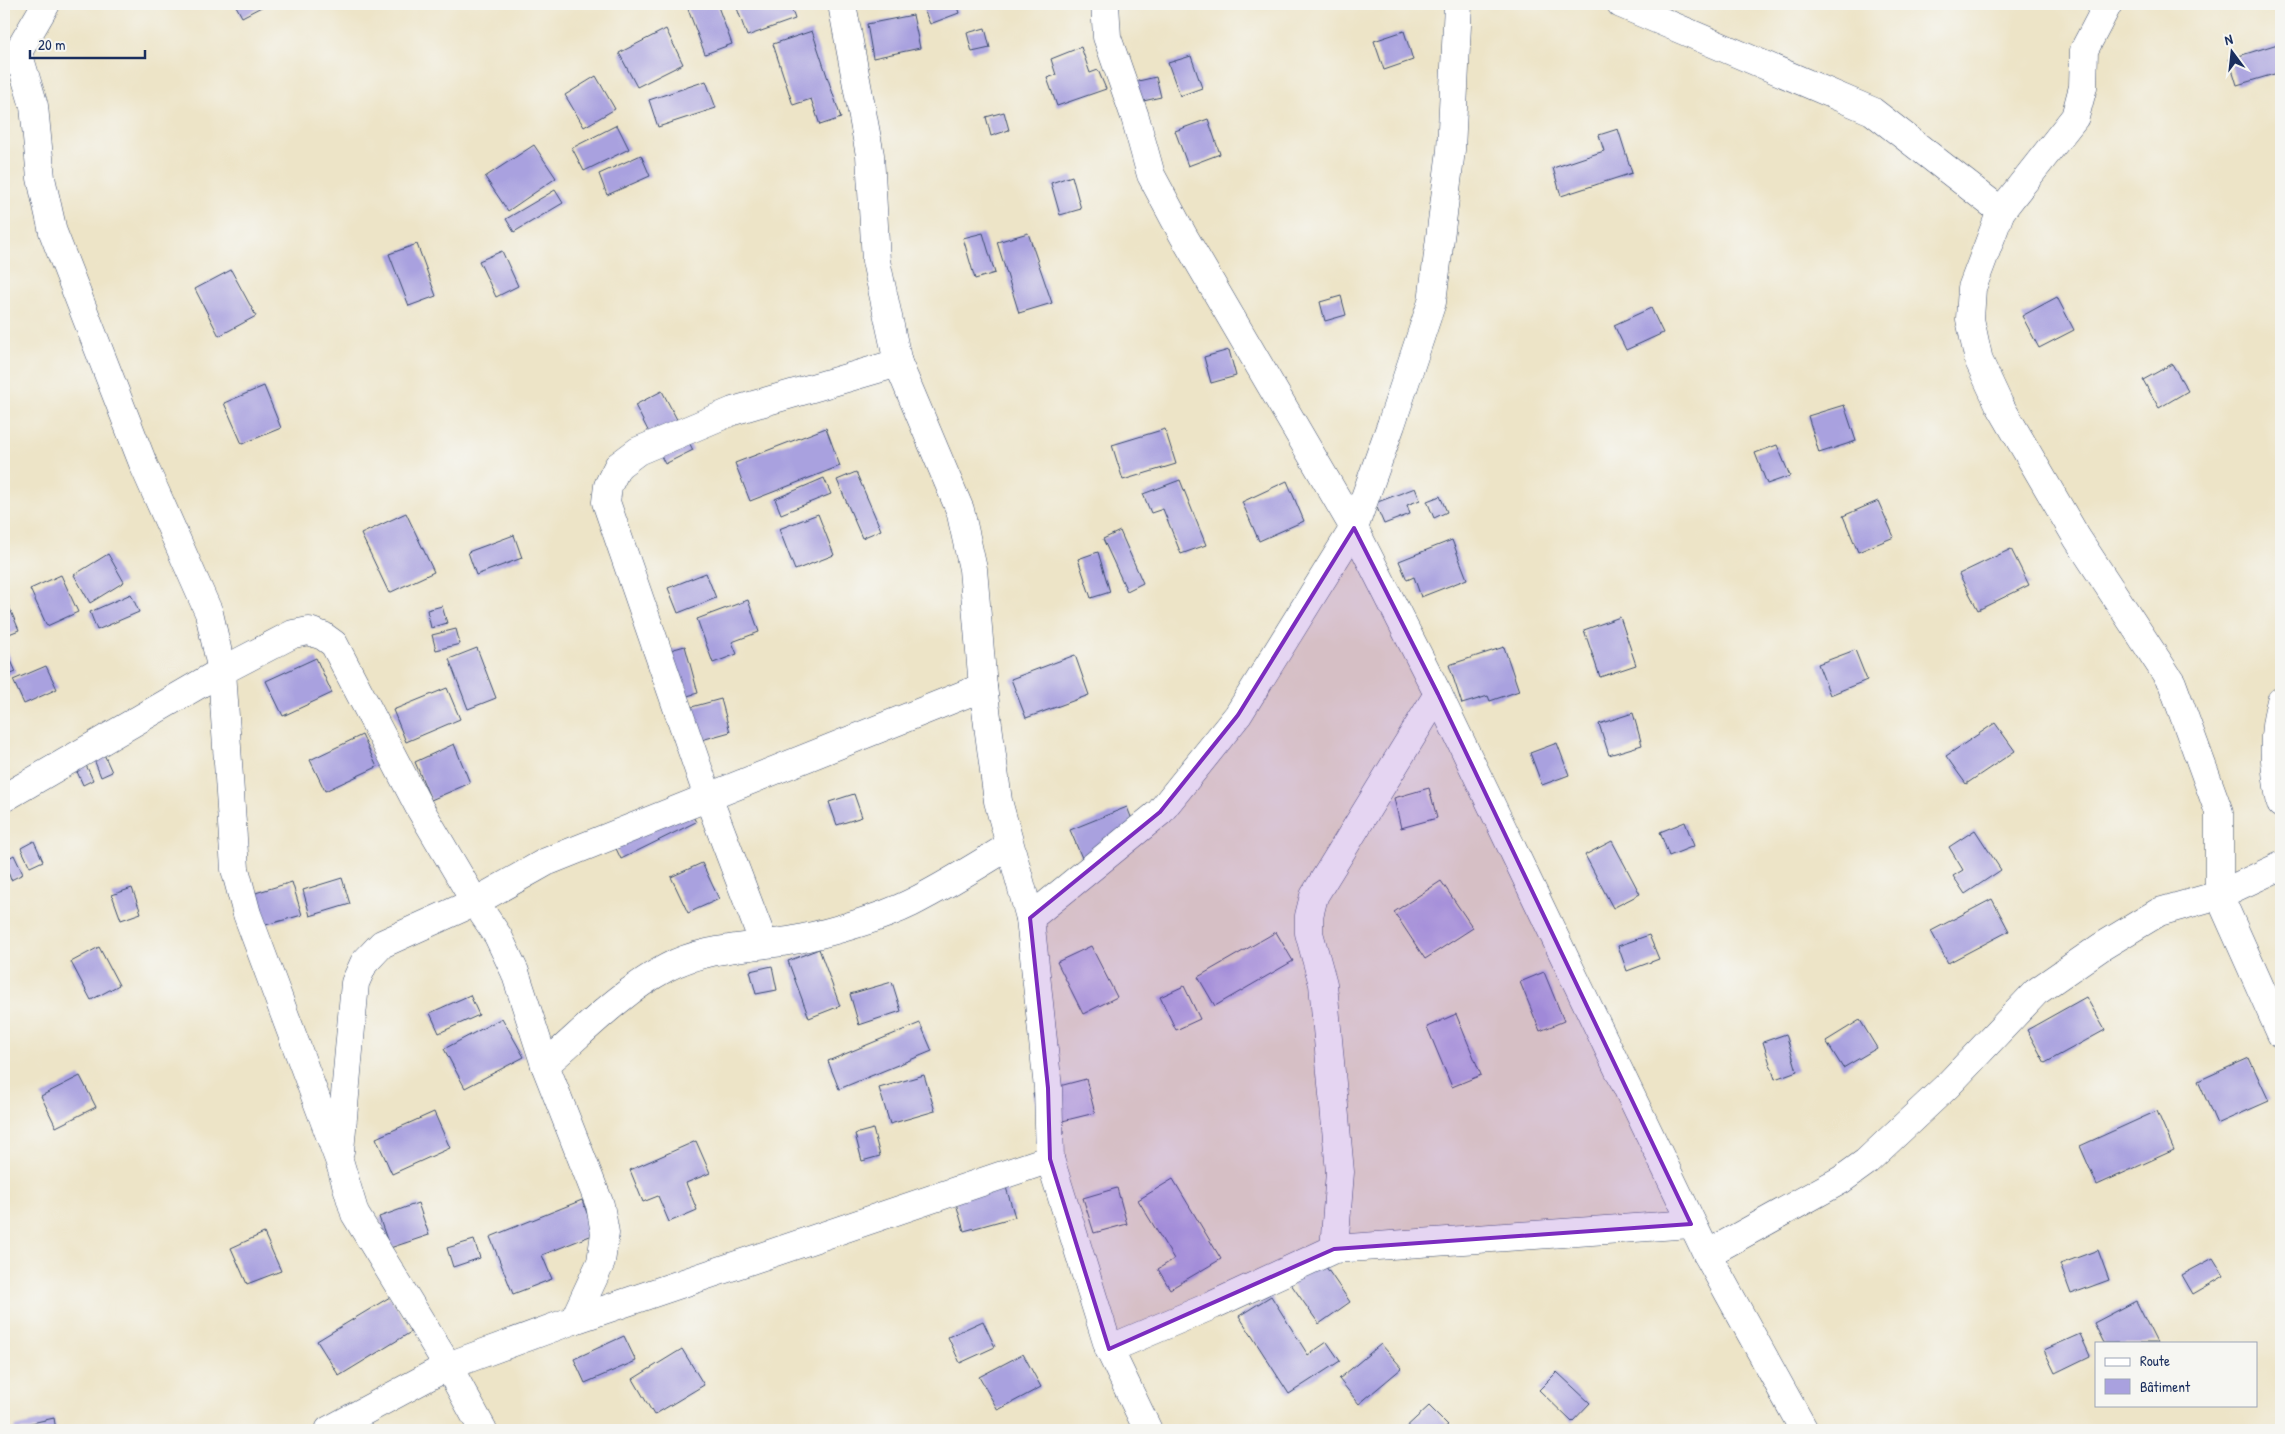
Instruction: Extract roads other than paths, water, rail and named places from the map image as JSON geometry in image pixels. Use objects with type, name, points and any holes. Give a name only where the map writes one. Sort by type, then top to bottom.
[{"type":"street","points":[[46,4],[11,57],[34,106],[41,178],[53,232],[144,466],[209,613],[222,671],[235,869],[247,914],[339,1160],[355,1214],[448,1366],[483,1430]]},
{"type":"street","points":[[842,4],[870,155],[876,261],[898,363],[960,510],[973,569],[983,687],[998,800],[1030,918],[1048,1088],[1050,1159],[1109,1349],[1148,1430]]},
{"type":"street","points":[[1104,4],[1107,37],[1135,117],[1151,175],[1183,235],[1354,528],[1438,694],[1692,1224],[1804,1430]]},
{"type":"street","points":[[1030,918],[1160,812],[1238,715],[1354,528],[1432,302],[1451,150],[1458,4]]},
{"type":"street","points":[[1621,4],[1872,111],[2001,211]]},
{"type":"street","points":[[2108,4],[2084,50],[2083,87],[2075,117],[2001,211],[1972,288],[1970,320],[1979,360],[1999,404],[2077,538],[2172,683],[2219,812],[2219,895],[2281,1034]]},
{"type":"street","points":[[764,944],[708,797],[606,502],[608,486],[618,466],[638,451],[733,411],[898,363]]},
{"type":"street","points":[[4,798],[222,671],[293,634],[309,631],[323,636],[334,644],[420,807],[475,902],[498,936],[515,972],[545,1065],[600,1205],[604,1233],[601,1262],[574,1320]]},
{"type":"street","points":[[339,1160],[355,982],[364,963],[382,944],[475,902],[546,862],[983,687]]},
{"type":"street","points":[[1334,1249],[1340,1172],[1334,1080],[1324,984],[1309,933],[1308,916],[1314,896],[1438,694]]},
{"type":"street","points":[[2281,701],[2275,725],[2274,766],[2281,804]]},
{"type":"street","points":[[545,1065],[625,996],[667,968],[692,958],[797,939],[832,930],[909,904],[957,879],[1009,846]]},
{"type":"street","points":[[1707,1254],[1841,1180],[1866,1162],[1947,1086],[2036,992],[2101,947],[2159,912],[2219,895],[2281,866]]},
{"type":"street","points":[[329,1430],[448,1366],[574,1320],[1050,1159]]},
{"type":"street","points":[[1109,1349],[1213,1305],[1334,1249],[1692,1224]]}]
